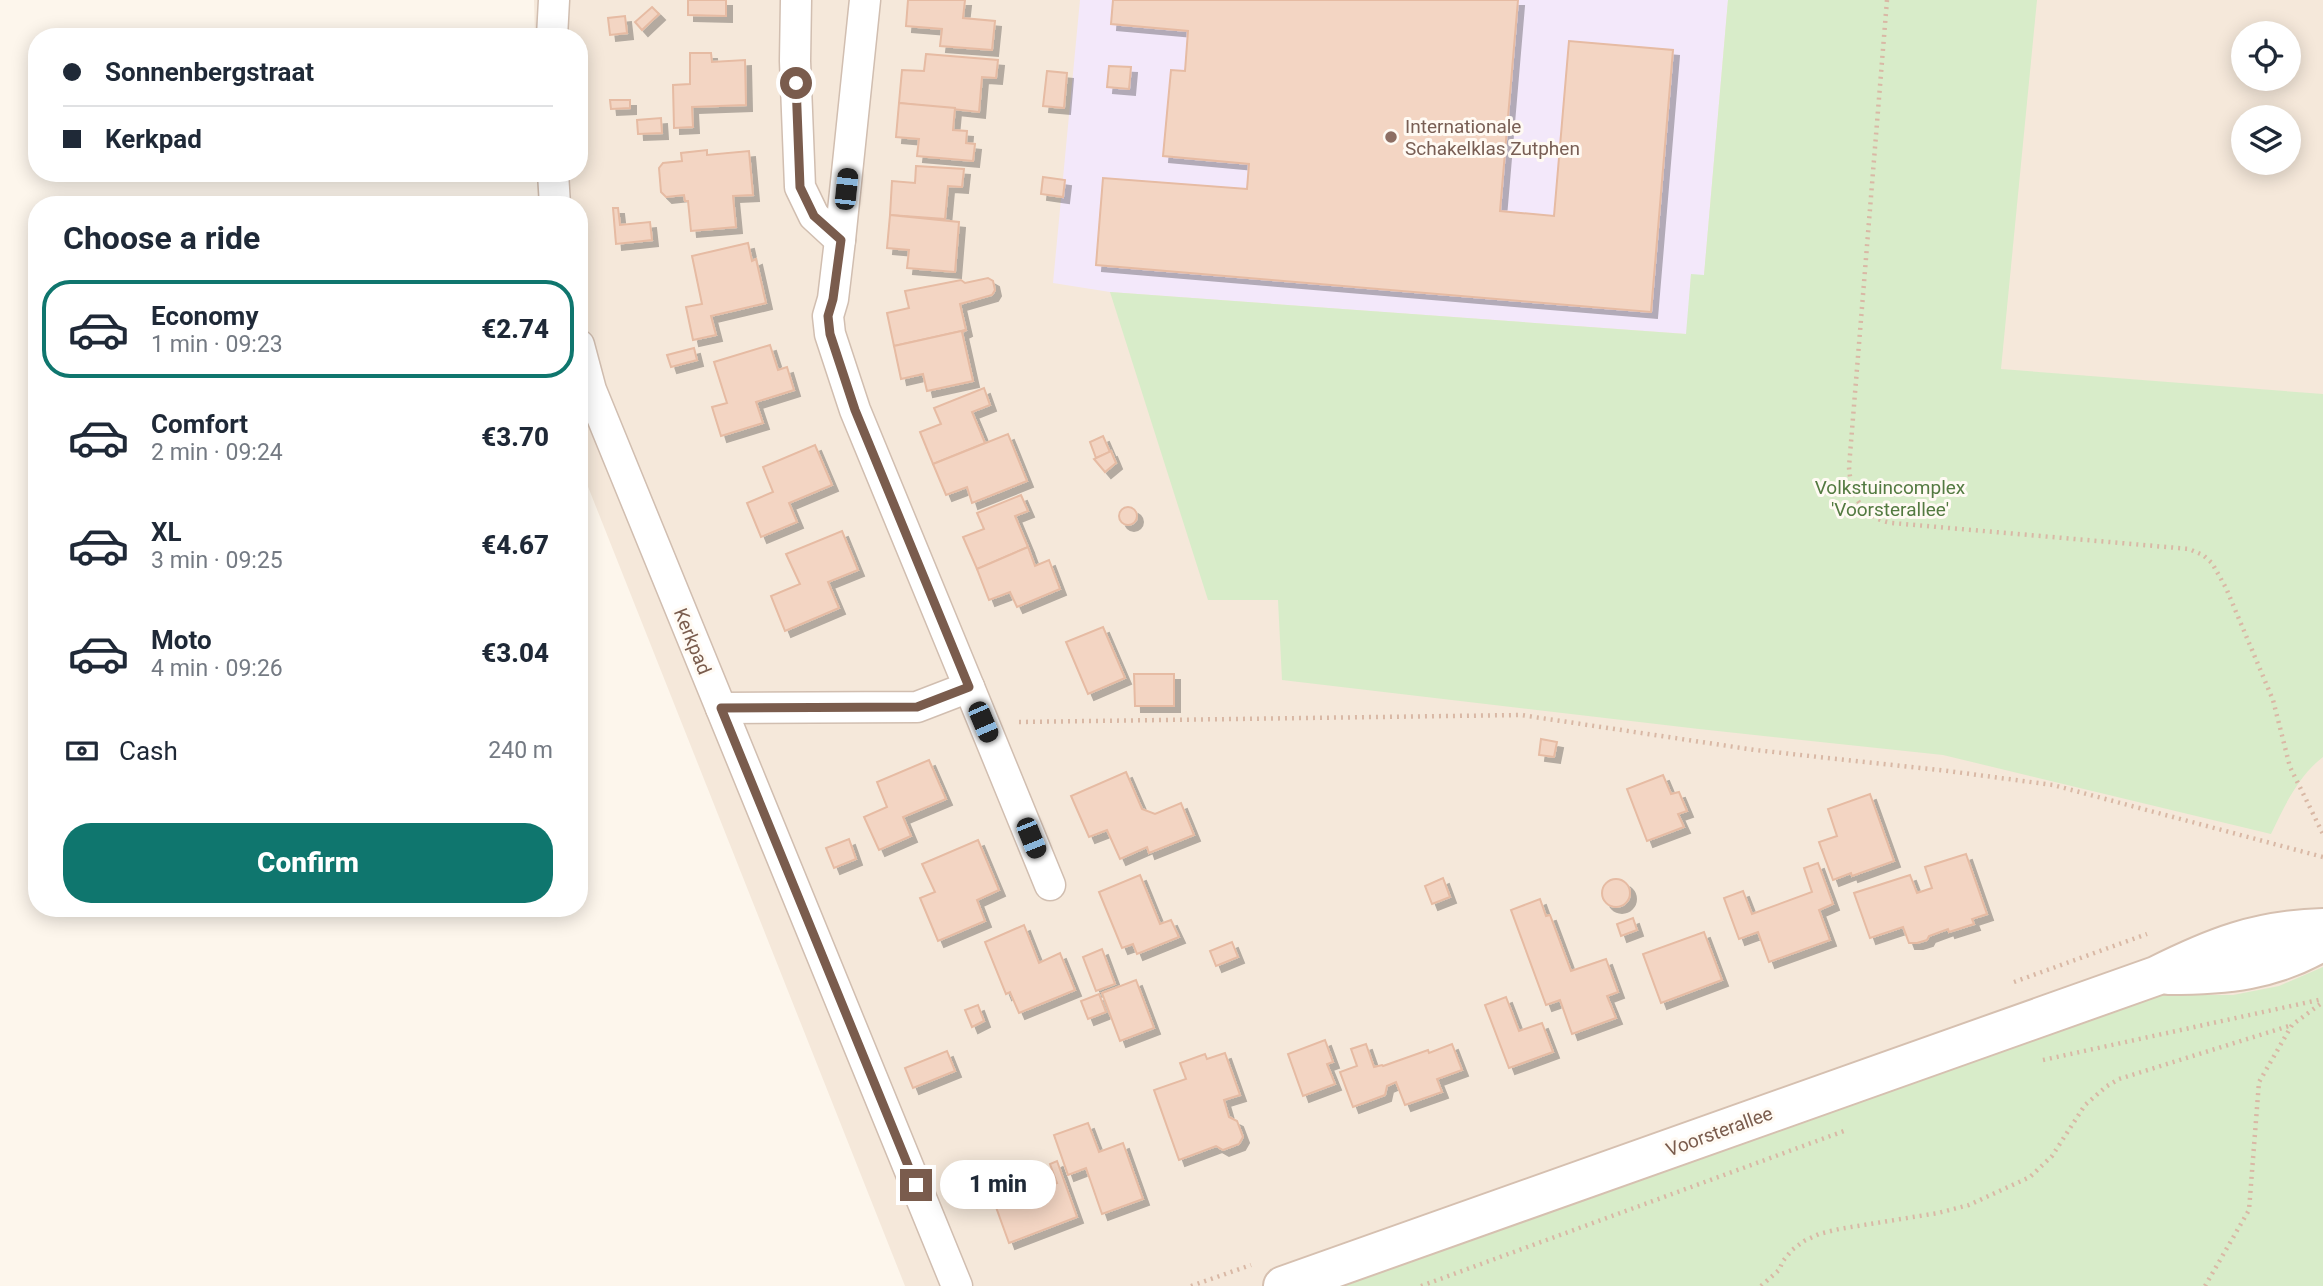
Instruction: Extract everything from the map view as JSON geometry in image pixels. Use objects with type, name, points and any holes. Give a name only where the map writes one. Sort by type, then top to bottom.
[{"type":"main road","name":"Voorsterallee","points":[[1283,1286],[2156,975],[2209,950],[2280,931],[2323,928]]},
{"type":"main road","name":"Voorsterallee","points":[[2156,975],[2241,972],[2305,952],[2323,941]]},
{"type":"street","points":[[552,28],[554,0]]},
{"type":"street","points":[[796,0],[795,61],[800,187],[814,216],[841,240]]},
{"type":"street","points":[[865,0],[841,240],[828,316],[830,334],[855,410],[1050,885]]},
{"type":"street","name":"Kerkpad","points":[[588,379],[957,1286]]},
{"type":"street","points":[[721,708],[917,707],[969,687]]},
{"type":"path","points":[[1887,0],[1849,467],[1856,500],[1871,516],[1892,523],[2189,550],[2203,555],[2212,563],[2226,588],[2273,700],[2290,767],[2323,834]]},
{"type":"path","points":[[983,722],[1521,715],[1755,750],[2053,785],[2323,857]]},
{"type":"path","points":[[1761,1286],[1779,1270],[1792,1250],[1819,1234],[1969,1205],[2030,1177],[2052,1156],[2085,1105],[2107,1086],[2119,1079],[2292,1025],[2323,1001]]},
{"type":"path","points":[[2032,1062],[2323,1001]]},
{"type":"path","points":[[2205,1286],[2249,1210],[2259,1082],[2292,1025]]},
{"type":"path","points":[[1420,1286],[1850,1129]]},
{"type":"shaded area","points":[[534,0],[2323,0],[2323,1286],[905,1286],[588,487],[588,196],[538,196],[537,182],[588,182],[588,28],[535,28]]},
{"type":"shaded area","name":"Internationale Schakelklas Zutphen","points":[[1080,0],[1728,0],[1704,275],[1691,275],[1687,334],[1110,292],[1053,283]]},
{"type":"green space","name":"Volkstuincomplex 'Voorsterallee'","points":[[1728,0],[2037,0],[2001,369],[2323,394],[2323,757],[2299,783],[2271,834],[1943,755],[1282,680],[1278,600],[1208,600],[1110,292],[1686,334],[1691,274],[1704,275]]},
{"type":"green space","points":[[2323,967],[2323,1286],[1342,1286],[1904,1085],[2129,1001],[2166,995],[2233,995],[2279,986]]},
{"type":"building","points":[[688,0],[726,0],[726,16],[688,15]]},
{"type":"building","points":[[908,0],[965,0],[963,18],[995,21],[992,50],[940,46],[942,29],[906,26]]},
{"type":"building","name":"Internationale Schakelklas Zutphen","points":[[1113,0],[1518,0],[1500,211],[1554,216],[1569,41],[1673,50],[1651,312],[1096,265],[1103,178],[1247,189],[1249,164],[1163,156],[1171,70],[1185,71],[1188,31],[1111,24]]},
{"type":"building","points":[[652,7],[659,14],[642,30],[635,22]]},
{"type":"building","points":[[625,16],[627,33],[610,35],[608,18]]},
{"type":"building","points":[[690,53],[711,53],[712,62],[745,60],[746,105],[692,107],[693,127],[674,128],[673,85],[690,84]]},
{"type":"building","points":[[926,54],[998,60],[996,78],[982,77],[979,112],[899,103],[902,70],[924,71]]},
{"type":"building","points":[[1109,66],[1131,67],[1129,89],[1107,87]]},
{"type":"building","points":[[1047,71],[1067,73],[1064,108],[1043,106]]},
{"type":"building","points":[[610,100],[630,100],[630,108],[611,109]]},
{"type":"building","points":[[899,103],[955,108],[953,130],[967,131],[966,143],[975,144],[973,161],[917,156],[919,139],[896,137]]},
{"type":"building","points":[[661,118],[662,133],[638,134],[637,120]]},
{"type":"building","points":[[707,150],[707,155],[749,151],[753,195],[733,196],[736,227],[691,231],[688,201],[685,201],[684,195],[666,197],[661,192],[659,168],[663,163],[682,161],[681,153]]},
{"type":"building","points":[[916,166],[964,169],[962,187],[948,186],[945,219],[890,215],[892,181],[915,183]]},
{"type":"building","points":[[1043,177],[1065,180],[1063,197],[1041,194]]},
{"type":"building","points":[[613,208],[618,208],[620,225],[650,222],[652,240],[616,244]]},
{"type":"building","points":[[890,215],[959,222],[955,272],[907,268],[909,250],[887,248]]},
{"type":"building","points":[[748,243],[752,261],[756,259],[766,303],[711,316],[716,335],[693,340],[686,307],[702,304],[692,256]]},
{"type":"building","points":[[988,278],[993,281],[995,290],[992,295],[960,304],[966,330],[894,346],[887,313],[909,308],[905,291],[961,280],[965,283]]},
{"type":"building","points":[[966,330],[962,332],[973,381],[927,391],[923,374],[901,379],[894,346]]},
{"type":"building","points":[[770,345],[778,370],[787,367],[794,390],[756,402],[763,423],[721,436],[712,407],[727,403],[714,362]]},
{"type":"building","points":[[694,348],[697,360],[671,367],[667,355]]},
{"type":"building","points":[[984,388],[990,405],[972,412],[985,443],[933,464],[920,432],[941,424],[934,408]]},
{"type":"building","points":[[1008,434],[1027,481],[972,503],[967,487],[946,495],[933,464]]},
{"type":"building","points":[[1103,436],[1110,452],[1096,458],[1090,442]]},
{"type":"building","points":[[815,445],[832,485],[789,503],[797,522],[761,537],[747,503],[773,492],[763,467]]},
{"type":"building","points":[[1111,451],[1116,463],[1105,472],[1094,459]]},
{"type":"building","points":[[1021,495],[1028,511],[1015,516],[1028,547],[977,569],[963,537],[984,529],[977,513]]},
{"type":"building","points":[[1124,507],[1132,507],[1137,516],[1135,523],[1124,525],[1119,520],[1119,512]]},
{"type":"building","points":[[842,531],[858,570],[828,582],[839,608],[785,631],[771,596],[800,584],[786,554]]},
{"type":"building","points":[[1028,547],[1035,566],[1049,560],[1060,589],[1017,607],[1010,592],[989,600],[977,569]]},
{"type":"building","points":[[1103,627],[1125,678],[1088,694],[1066,642]]},
{"type":"building","points":[[1134,674],[1174,674],[1174,706],[1135,706]]},
{"type":"building","points":[[1541,739],[1557,742],[1554,757],[1539,755]]},
{"type":"building","points":[[929,760],[946,799],[903,817],[911,836],[879,850],[864,817],[887,807],[877,782]]},
{"type":"building","points":[[1126,772],[1142,809],[1155,814],[1181,803],[1194,835],[1149,853],[1147,847],[1120,859],[1107,830],[1089,837],[1071,796]]},
{"type":"building","points":[[1663,775],[1671,794],[1679,792],[1687,811],[1678,814],[1684,827],[1647,841],[1627,789]]},
{"type":"building","points":[[1870,794],[1894,861],[1833,880],[1819,842],[1837,836],[1828,809]]},
{"type":"building","points":[[849,839],[856,859],[834,868],[826,848]]},
{"type":"building","points":[[978,840],[999,890],[977,900],[985,921],[938,941],[920,898],[935,892],[922,864]]},
{"type":"building","points":[[1966,854],[1987,914],[1972,919],[1974,924],[1949,932],[1948,929],[1917,943],[1909,943],[1903,927],[1870,938],[1854,893],[1910,875],[1917,893],[1932,888],[1925,867]]},
{"type":"building","points":[[1818,863],[1833,904],[1819,910],[1830,940],[1769,962],[1758,932],[1739,939],[1724,898],[1743,891],[1752,914],[1812,892],[1804,868]]},
{"type":"building","points":[[1140,875],[1160,924],[1171,920],[1179,937],[1137,954],[1133,944],[1122,948],[1099,892]]},
{"type":"building","points":[[1443,878],[1450,897],[1432,904],[1425,886]]},
{"type":"building","points":[[1616,879],[1626,883],[1630,893],[1626,903],[1616,907],[1606,903],[1602,893],[1606,883]]},
{"type":"building","points":[[1540,899],[1546,916],[1550,915],[1571,971],[1606,959],[1618,992],[1607,996],[1616,1018],[1572,1034],[1560,1000],[1546,1005],[1511,910]]},
{"type":"building","points":[[1633,918],[1637,930],[1621,936],[1617,924]]},
{"type":"building","points":[[1024,925],[1039,963],[1060,953],[1075,990],[1019,1013],[1010,992],[1006,994],[985,942]]},
{"type":"building","points":[[1704,932],[1722,980],[1661,1003],[1643,954]]},
{"type":"building","points":[[1232,942],[1238,957],[1216,966],[1210,951]]},
{"type":"building","points":[[1102,949],[1115,984],[1096,991],[1083,957]]},
{"type":"building","points":[[1136,980],[1154,1028],[1120,1041],[1102,993]]},
{"type":"building","points":[[1099,994],[1106,1012],[1088,1019],[1081,1001]]},
{"type":"building","points":[[1506,997],[1519,1031],[1542,1023],[1553,1052],[1509,1068],[1485,1005]]},
{"type":"building","points":[[978,1005],[984,1021],[972,1027],[965,1010]]},
{"type":"building","points":[[1325,1040],[1333,1062],[1327,1064],[1335,1084],[1303,1096],[1288,1054]]},
{"type":"building","points":[[1366,1044],[1374,1067],[1428,1050],[1429,1053],[1452,1044],[1462,1070],[1437,1079],[1442,1092],[1405,1105],[1396,1082],[1387,1086],[1385,1095],[1353,1107],[1340,1072],[1357,1066],[1351,1049]]},
{"type":"building","points":[[947,1051],[955,1071],[913,1088],[905,1068]]},
{"type":"building","points":[[1225,1053],[1240,1095],[1224,1100],[1229,1117],[1237,1121],[1243,1137],[1239,1144],[1223,1150],[1216,1146],[1179,1160],[1154,1090],[1186,1079],[1180,1063],[1205,1054],[1207,1059]]},
{"type":"building","points":[[1088,1123],[1099,1152],[1123,1143],[1143,1199],[1102,1214],[1086,1168],[1068,1175],[1054,1135]]},
{"type":"building","points":[[1057,1161],[1077,1217],[1009,1243],[988,1185],[1025,1171],[1032,1190],[1057,1183],[1050,1164]]},
{"type":"place","name":"Internationale Schakelklas Zutphen","points":[[1391,137]]},
{"type":"route","points":[[796,83],[800,187],[814,216],[841,240],[828,316],[830,334],[855,410],[969,687],[917,707],[721,708],[916,1185]]}]
